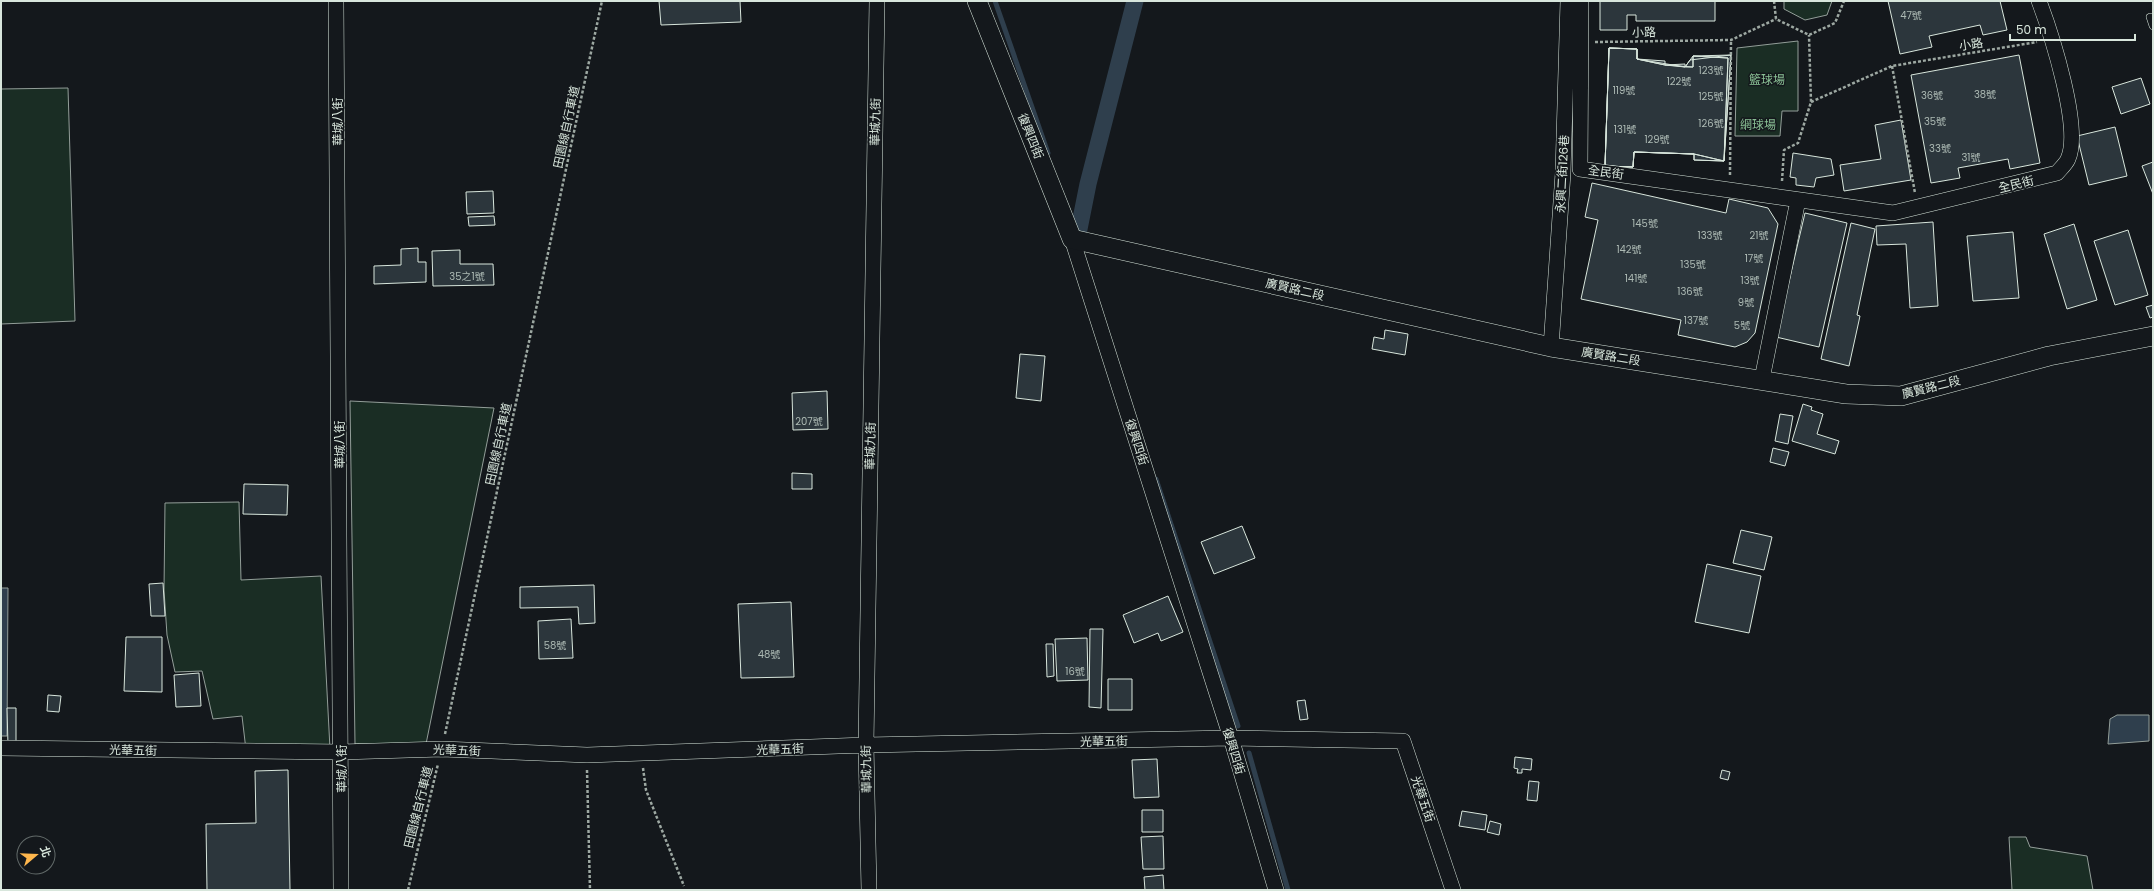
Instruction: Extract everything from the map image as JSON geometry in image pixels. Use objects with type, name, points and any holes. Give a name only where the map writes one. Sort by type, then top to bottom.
[{"type":"street","name":"華城八街","points":[[336,1],[341,890]]},
{"type":"street","name":"華城九街","points":[[868,890],[866,745],[877,1]]},
{"type":"street","name":"復興四街","points":[[977,1],[1072,239],[1231,738],[1276,890]]},
{"type":"street","name":"永興二街126巷","points":[[1551,347],[1563,173],[1568,1]]},
{"type":"street","name":"全民街","points":[[1581,1],[1580,169],[1893,213],[1918,209],[2056,173],[2068,159],[2072,141],[2068,108],[2053,39],[2039,1]]},
{"type":"street","points":[[1762,379],[1798,200]]},
{"type":"street","name":"廣賢路二段","points":[[1072,239],[1551,347],[1762,379],[1846,394],[1900,396],[2049,356],[2153,336]]},
{"type":"street","name":"光華五街","points":[[1,748],[341,752],[442,749],[587,755],[866,745],[1231,738],[1403,741],[1453,890]]},
{"type":"lane","points":[[2150,18],[2153,26]]},
{"type":"path","name":"田園線自行車道","points":[[408,890],[442,749],[602,1]]},
{"type":"path","points":[[1774,1],[1776,19],[1809,35]]},
{"type":"path","points":[[1809,35],[1835,23],[1844,1]]},
{"type":"path","name":"小路","points":[[1581,42],[1731,40],[1776,19]]},
{"type":"path","points":[[1781,197],[1784,150],[1798,143],[1811,102],[1809,35]]},
{"type":"path","name":"小路","points":[[1811,102],[1892,66],[2053,39]]},
{"type":"path","points":[[1730,189],[1731,40]]},
{"type":"path","points":[[1892,66],[1918,209]]},
{"type":"path","points":[[642,754],[646,790],[684,886]]},
{"type":"path","points":[[587,755],[590,890]]},
{"type":"green space","points":[[1784,1],[1832,1],[1827,15],[1805,20],[1784,9]]},
{"type":"green space","name":"籃球場","points":[[1798,41],[1798,111],[1782,111],[1780,136],[1735,136],[1737,48]]},
{"type":"green space","points":[[68,88],[75,321],[1,324],[1,89]]},
{"type":"green space","points":[[350,401],[494,408],[426,744],[355,744]]},
{"type":"green space","points":[[239,502],[241,580],[321,576],[330,749],[246,750],[242,716],[213,719],[202,671],[175,672],[167,635],[164,590],[165,503]]},
{"type":"green space","points":[[2009,837],[2026,837],[2030,847],[2087,856],[2093,890],[2012,890]]},
{"type":"water","points":[[1,588],[8,588],[7,736],[1,736]]},
{"type":"water","points":[[2117,715],[2149,715],[2149,741],[2108,744],[2110,719]]},
{"type":"building","points":[[659,1],[740,1],[741,22],[661,25]]},
{"type":"building","points":[[1600,1],[1715,1],[1715,21],[1636,21],[1636,15],[1627,15],[1627,30],[1600,30]]},
{"type":"building","points":[[1888,1],[2000,1],[2007,30],[1983,35],[1980,25],[1929,36],[1932,47],[1900,54]]},
{"type":"building","points":[[1609,48],[1637,49],[1637,59],[1665,61],[1665,65],[1685,64],[1685,67],[1693,67],[1693,56],[1728,58],[1724,161],[1694,160],[1694,154],[1634,152],[1633,167],[1605,166]]},
{"type":"building","points":[[1609,48],[1637,49],[1637,59],[1665,65],[1685,67],[1693,56],[1731,55],[1724,161],[1694,154],[1634,152],[1633,167],[1605,166]]},
{"type":"building","points":[[1609,48],[1637,49],[1637,59],[1665,65],[1693,67],[1693,56],[1728,58],[1724,161],[1694,160],[1694,154],[1634,152],[1633,167],[1605,166]]},
{"type":"building","points":[[1609,48],[1637,49],[1637,59],[1685,67],[1690,60],[1731,55],[1724,161],[1694,154],[1634,152],[1633,167],[1605,166]]},
{"type":"building","points":[[2019,55],[2040,163],[2010,169],[2008,159],[1958,168],[1960,178],[1931,183],[1911,75]]},
{"type":"building","points":[[2141,78],[2150,104],[2121,114],[2112,87]]},
{"type":"building","points":[[1901,120],[1911,180],[1844,191],[1840,165],[1881,159],[1875,125]]},
{"type":"building","points":[[2115,127],[2127,176],[2089,185],[2077,136]]},
{"type":"building","points":[[1793,153],[1831,159],[1834,175],[1816,178],[1814,187],[1796,185],[1796,178],[1790,177]]},
{"type":"building","points":[[2153,162],[2153,194],[2142,166]]},
{"type":"building","points":[[1592,183],[1726,213],[1729,199],[1768,208],[1778,224],[1755,333],[1747,342],[1735,347],[1678,335],[1681,320],[1581,299],[1598,220],[1585,217]]},
{"type":"building","points":[[493,191],[494,213],[467,214],[466,192]]},
{"type":"building","points":[[1805,213],[1847,223],[1819,347],[1776,337]]},
{"type":"building","points":[[494,216],[495,225],[469,226],[468,217]]},
{"type":"building","points":[[1933,222],[1938,306],[1910,308],[1906,244],[1877,245],[1876,226]]},
{"type":"building","points":[[1851,223],[1875,229],[1857,315],[1860,316],[1849,366],[1821,359]]},
{"type":"building","points":[[2074,224],[2097,300],[2067,309],[2044,234]]},
{"type":"building","points":[[2128,230],[2148,295],[2115,305],[2094,241]]},
{"type":"building","points":[[2013,232],[2019,298],[1973,301],[1967,236]]},
{"type":"building","points":[[418,248],[418,262],[426,262],[426,282],[374,284],[374,266],[401,265],[401,249]]},
{"type":"building","points":[[460,250],[460,264],[493,264],[494,285],[433,286],[432,251]]},
{"type":"building","points":[[2153,305],[2153,317],[2150,318],[2146,307]]},
{"type":"building","points":[[1385,330],[1408,334],[1405,355],[1372,349],[1374,337],[1384,339]]},
{"type":"building","points":[[1020,354],[1045,356],[1041,401],[1016,398]]},
{"type":"building","points":[[827,391],[828,429],[793,430],[792,393]]},
{"type":"building","points":[[1803,404],[1812,407],[1811,410],[1823,414],[1817,434],[1839,441],[1835,454],[1792,441]]},
{"type":"building","points":[[1780,414],[1793,416],[1788,444],[1775,441]]},
{"type":"building","points":[[1773,448],[1789,452],[1785,466],[1770,462]]},
{"type":"building","points":[[792,473],[812,474],[812,489],[792,489]]},
{"type":"building","points":[[244,484],[288,485],[287,515],[243,514]]},
{"type":"building","points":[[1242,526],[1255,558],[1214,574],[1201,542]]},
{"type":"building","points":[[1741,530],[1772,537],[1764,570],[1733,563]]},
{"type":"building","points":[[1707,564],[1761,576],[1749,633],[1695,622]]},
{"type":"building","points":[[163,583],[165,616],[151,616],[149,584]]},
{"type":"building","points":[[594,585],[595,623],[579,624],[578,607],[520,608],[520,587]]},
{"type":"building","points":[[1168,596],[1183,632],[1161,641],[1158,633],[1134,643],[1123,615]]},
{"type":"building","points":[[791,602],[794,677],[741,678],[738,604]]},
{"type":"building","points":[[571,619],[573,658],[539,659],[538,621]]},
{"type":"building","points":[[1090,629],[1103,629],[1101,708],[1089,707]]},
{"type":"building","points":[[126,637],[162,637],[162,692],[124,691]]},
{"type":"building","points":[[1087,638],[1088,680],[1057,681],[1055,639]]},
{"type":"building","points":[[1046,644],[1053,644],[1054,676],[1047,677]]},
{"type":"building","points":[[199,673],[201,706],[176,707],[174,675]]},
{"type":"building","points":[[1108,679],[1132,679],[1132,710],[1108,710]]},
{"type":"building","points":[[48,695],[61,696],[59,712],[47,711]]},
{"type":"building","points":[[1305,700],[1308,719],[1300,720],[1297,701]]},
{"type":"building","points":[[7,708],[16,708],[16,746],[8,746]]},
{"type":"building","points":[[1515,757],[1532,759],[1531,770],[1522,769],[1522,773],[1517,773],[1518,769],[1514,768]]},
{"type":"building","points":[[1157,759],[1159,797],[1134,798],[1132,760]]},
{"type":"building","points":[[288,770],[290,890],[207,890],[206,824],[256,823],[255,771]]},
{"type":"building","points":[[1722,770],[1730,772],[1728,780],[1720,778]]},
{"type":"building","points":[[1529,781],[1539,782],[1537,801],[1527,800]]},
{"type":"building","points":[[1142,810],[1163,810],[1163,832],[1142,832]]},
{"type":"building","points":[[1462,811],[1487,815],[1485,830],[1459,826]]},
{"type":"building","points":[[1490,821],[1501,824],[1499,835],[1487,832]]},
{"type":"building","points":[[1163,836],[1164,869],[1143,869],[1141,837]]},
{"type":"building","points":[[1163,875],[1164,890],[1145,890],[1144,877]]},
{"type":"waterway","points":[[995,1],[1048,153]]},
{"type":"waterway","points":[[1077,239],[1088,184],[1135,1]]},
{"type":"waterway","points":[[1156,479],[1238,726]]},
{"type":"waterway","points":[[1249,753],[1288,890]]},
{"type":"park label","name":"網球場","points":[[1758,124]]}]
